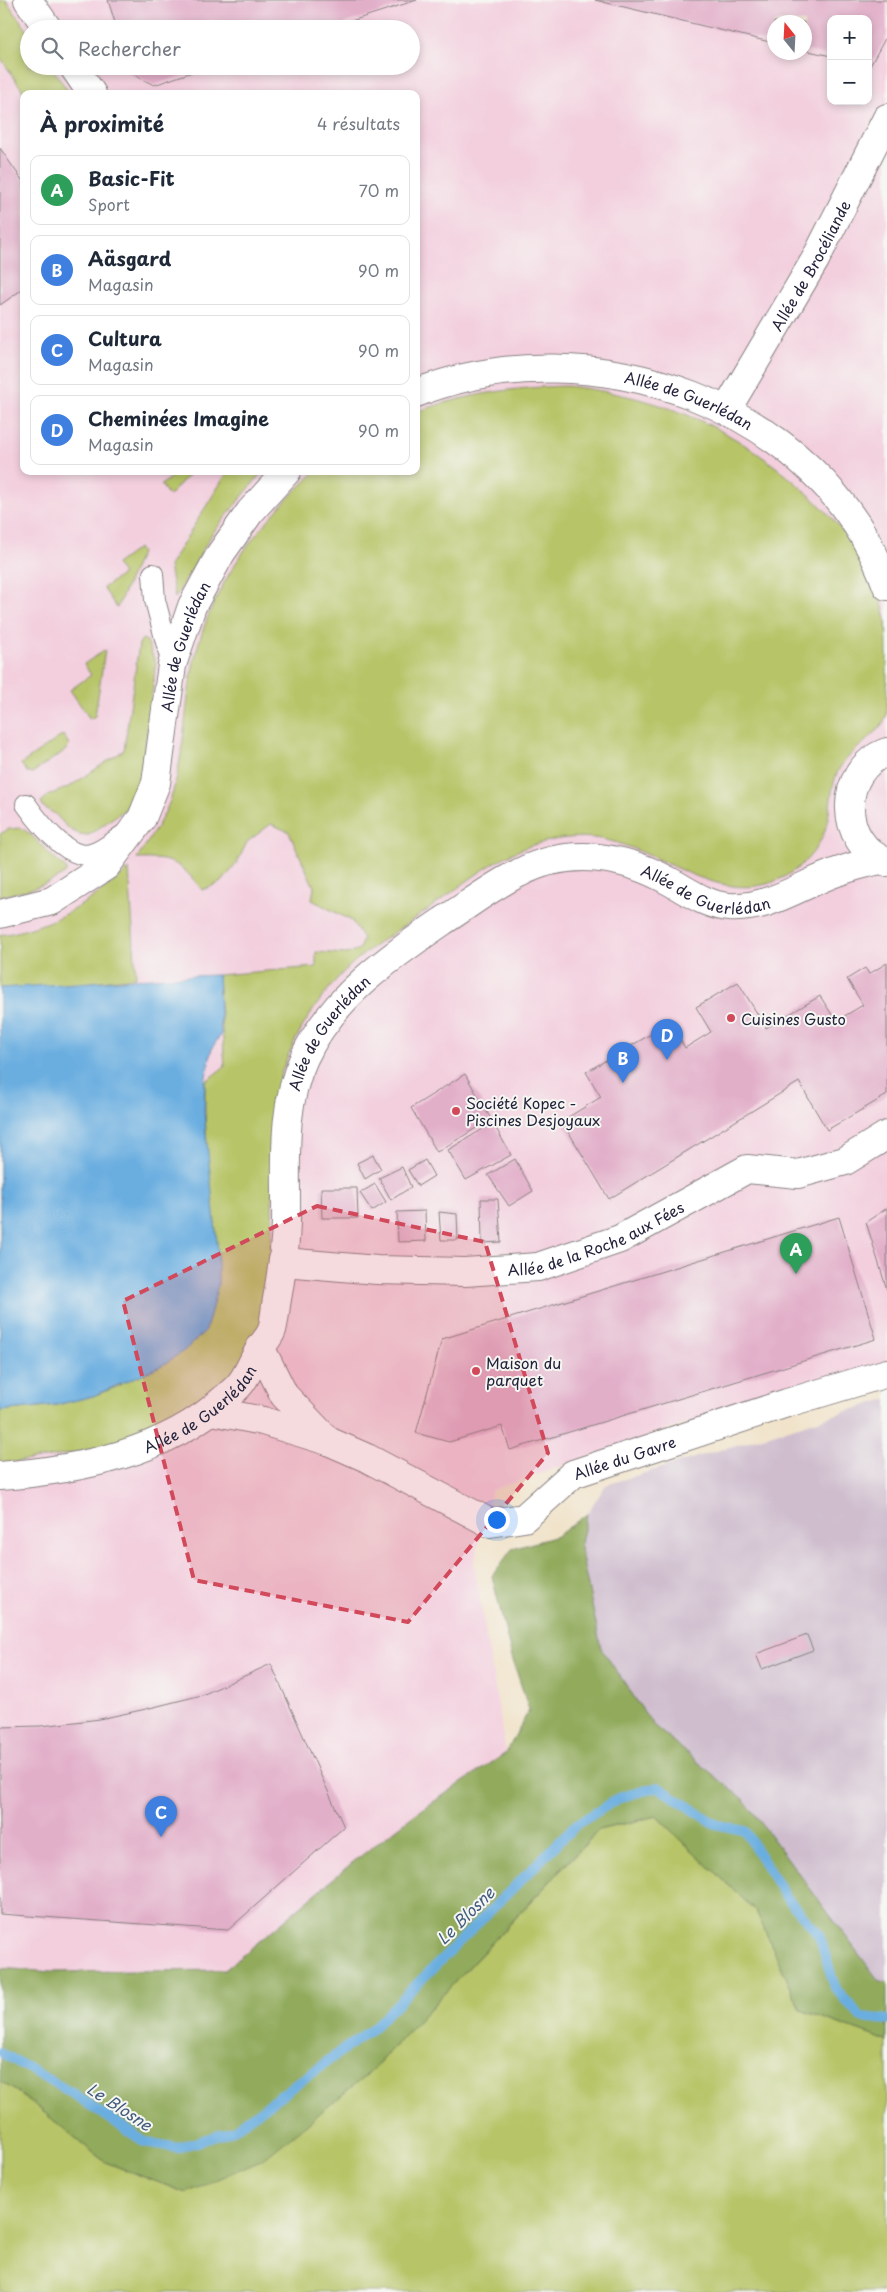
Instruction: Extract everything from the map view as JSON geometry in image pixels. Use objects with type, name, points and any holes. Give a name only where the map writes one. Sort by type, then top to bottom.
[{"type":"street","points":[[28,0],[42,20]]},
{"type":"street","points":[[80,75],[89,90]]},
{"type":"street","name":"Allée de Brocéliande","points":[[727,409],[814,260],[887,118]]},
{"type":"street","name":"Allée de Guerlédan","points":[[420,392],[450,381],[496,373],[552,368],[599,371],[650,381],[727,409],[776,441],[818,475],[844,504],[887,586]]},
{"type":"street","name":"Allée de Guerlédan","points":[[0,914],[52,901],[106,866],[142,818],[156,783],[172,665],[192,606],[221,553],[250,512],[282,475]]},
{"type":"street","points":[[844,504],[877,531],[887,534]]},
{"type":"street","points":[[884,861],[868,850],[857,838],[851,822],[849,806],[851,790],[858,775],[868,762],[887,752]]},
{"type":"street","name":"Allée de Guerlédan","points":[[0,1476],[96,1462],[155,1442],[194,1424],[212,1411],[242,1382],[260,1347],[271,1332],[284,1262],[289,1108],[303,1059],[336,1007],[378,967],[467,905],[519,873],[548,861],[573,856],[600,856],[632,863],[698,898],[732,908],[752,906],[777,898],[836,872],[884,861]]},
{"type":"street","name":"Allée de la Roche aux Fées","points":[[284,1262],[377,1270],[445,1271],[538,1267],[620,1239],[747,1168],[798,1174],[845,1161],[887,1136]]},
{"type":"street","name":"Allée du Gavre","points":[[260,1347],[284,1395],[328,1441]]},
{"type":"street","name":"Allée du Gavre","points":[[212,1411],[263,1421],[328,1441],[368,1458],[490,1523],[524,1518],[574,1474],[786,1403],[887,1373]]},
{"type":"lane","points":[[154,574],[155,600],[172,665]]},
{"type":"lane","points":[[26,804],[61,843],[71,852],[81,855],[92,854],[134,829]]},
{"type":"highlighted area","points":[[317,1206],[485,1242],[548,1453],[408,1622],[194,1580],[123,1301]]},
{"type":"shaded area","points":[[0,0],[887,0],[887,1363],[667,1430],[492,1490],[474,1563],[506,1753],[215,1989],[0,1969]]},
{"type":"shaded area","points":[[887,1399],[887,1982],[879,1981],[744,1800],[653,1725],[601,1648],[580,1548],[587,1514],[606,1485]]},
{"type":"green space","points":[[0,0],[6,0],[20,20],[20,75],[57,75],[67,90],[22,90],[0,57]]},
{"type":"green space","points":[[568,386],[637,398],[667,407],[696,419],[752,449],[779,469],[820,505],[856,550],[866,566],[881,601],[886,619],[887,640],[887,714],[884,722],[843,763],[833,785],[829,813],[822,837],[804,863],[786,876],[767,884],[747,887],[728,885],[708,881],[689,874],[633,848],[614,842],[583,837],[551,840],[530,846],[489,866],[356,960],[336,980],[313,1010],[294,1044],[280,1079],[275,1097],[273,1116],[272,1232],[268,1308],[263,1321],[235,1371],[228,1380],[206,1399],[180,1416],[152,1430],[122,1441],[59,1456],[0,1463],[0,1411],[56,1405],[93,1396],[119,1386],[218,1285],[206,1133],[205,1082],[225,1066],[218,975],[316,967],[316,952],[346,954],[359,950],[363,939],[352,921],[312,900],[314,887],[289,832],[271,824],[247,842],[237,863],[222,882],[202,890],[188,873],[175,864],[159,859],[137,859],[162,818],[173,792],[181,755],[194,661],[208,616],[219,592],[246,548],[261,528],[278,508],[312,475],[420,475],[420,411],[472,396],[529,388]]},
{"type":"green space","points":[[174,475],[188,475],[169,496],[161,485]]},
{"type":"green space","points":[[226,475],[260,475],[212,534],[175,598],[169,566]]},
{"type":"green space","points":[[138,548],[141,553],[117,608],[103,588],[123,574],[116,564]]},
{"type":"green space","points":[[142,639],[147,641],[156,664],[142,770],[130,802],[124,810],[89,835],[79,834],[69,829],[55,814],[43,807],[41,802],[49,795],[69,787],[124,750],[139,644]]},
{"type":"green space","points":[[105,650],[95,716],[90,719],[70,690],[91,675],[84,664]]},
{"type":"green space","points":[[63,735],[69,744],[66,750],[32,773],[28,773],[21,764]]},
{"type":"green space","points":[[20,828],[25,830],[66,868],[66,873],[34,888],[0,896],[0,834],[9,829]]},
{"type":"green space","points":[[129,869],[136,977],[66,985],[0,988],[0,935],[19,932],[69,912],[85,903]]},
{"type":"green space","points":[[587,1514],[580,1548],[601,1648],[653,1725],[744,1800],[879,1981],[887,1982],[887,2041],[801,2010],[756,1911],[656,1816],[598,1830],[370,2072],[265,2158],[186,2193],[105,2162],[25,2097],[0,2081],[0,1968],[52,1972],[225,1970],[353,1862],[414,1815],[506,1753],[529,1710],[511,1654],[492,1576],[512,1549],[557,1536]]},
{"type":"green space","points":[[656,1816],[756,1911],[801,2010],[887,2041],[887,2292],[0,2292],[0,2081],[25,2097],[105,2162],[186,2193],[265,2157],[370,2072],[599,1830]]},
{"type":"water","points":[[218,975],[221,1034],[212,1048],[205,1082],[204,1113],[218,1252],[218,1285],[206,1330],[185,1350],[163,1365],[93,1396],[56,1405],[0,1411],[0,988]]},
{"type":"building","points":[[108,0],[417,0],[354,20],[114,20]]},
{"type":"building","points":[[595,0],[887,0],[887,35],[872,62],[872,15],[827,15],[827,55],[812,52],[812,15],[767,15],[767,41]]},
{"type":"building","points":[[134,75],[183,75],[154,85]]},
{"type":"building","points":[[0,148],[20,177],[20,291],[0,305]]},
{"type":"building","points":[[887,963],[887,1095],[827,1130],[799,1082],[609,1199],[562,1121],[601,1097],[586,1072],[670,1023],[685,1048],[711,1032],[696,1007],[738,982],[766,1028],[820,996],[836,1021],[863,1005],[847,979],[865,968],[869,974]]},
{"type":"building","points":[[465,1074],[491,1119],[437,1152],[411,1108]]},
{"type":"building","points":[[493,1123],[511,1155],[466,1180],[448,1150]]},
{"type":"building","points":[[373,1155],[381,1169],[365,1179],[357,1163]]},
{"type":"building","points":[[515,1159],[533,1191],[509,1206],[488,1175]]},
{"type":"building","points":[[425,1160],[434,1176],[418,1186],[408,1170]]},
{"type":"building","points":[[402,1167],[411,1187],[391,1200],[379,1178]]},
{"type":"building","points":[[375,1184],[386,1202],[372,1211],[360,1193]]},
{"type":"building","points":[[321,1188],[357,1188],[358,1218],[322,1218]]},
{"type":"building","points":[[481,1199],[498,1199],[501,1242],[482,1243]]},
{"type":"building","points":[[887,1208],[887,1290],[866,1222]]},
{"type":"building","points":[[425,1211],[426,1241],[398,1242],[397,1212]]},
{"type":"building","points":[[439,1212],[457,1214],[458,1240],[441,1240]]},
{"type":"building","points":[[839,1217],[876,1339],[510,1450],[502,1426],[449,1442],[416,1433],[442,1339]]},
{"type":"building","points":[[807,1635],[813,1650],[762,1669],[756,1654]]},
{"type":"building","points":[[271,1664],[344,1827],[228,1930],[0,1914],[0,1727],[41,1726],[100,1719],[146,1709],[202,1695]]},
{"type":"waterway","name":"Le Blosne","points":[[0,2052],[72,2093],[145,2142],[178,2148],[232,2131],[373,2028],[577,1824],[621,1797],[658,1787],[715,1824],[745,1831],[785,1896],[819,1934],[835,1988],[861,2017],[887,2020]]},
{"type":"place","name":"Cuisines Gusto","points":[[731,1018]]},
{"type":"place","name":"Cheminées Imagine","points":[[667,1060]]},
{"type":"place","name":"Aäsgard","points":[[623,1083]]},
{"type":"place","name":"Société Kopec - Piscines Desjoyaux","points":[[456,1111]]},
{"type":"place","name":"Basic-Fit","points":[[796,1274]]},
{"type":"place","name":"Maison du parquet","points":[[476,1371]]},
{"type":"place","name":"Cultura","points":[[161,1837]]}]
